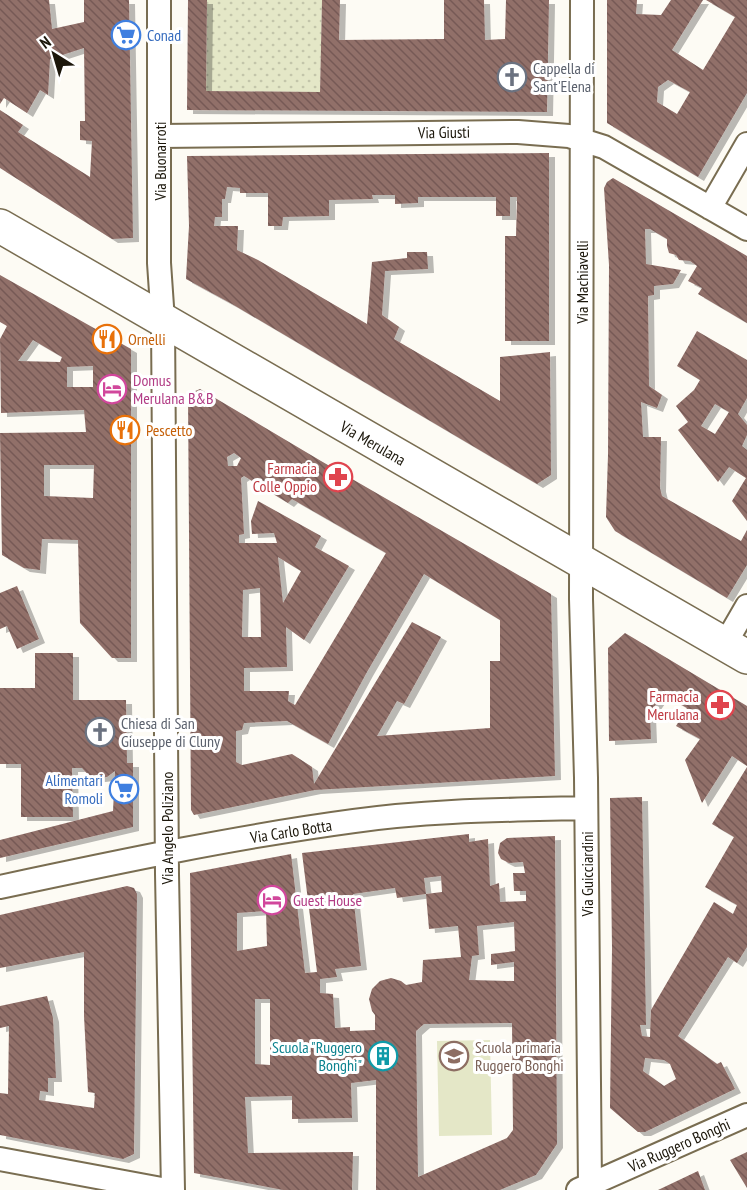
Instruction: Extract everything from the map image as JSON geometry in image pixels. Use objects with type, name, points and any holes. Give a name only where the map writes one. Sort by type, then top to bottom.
[{"type":"main road","name":"Via Merulana","points":[[0,226],[736,651]]},
{"type":"street","name":"Via Buonarroti","points":[[159,0],[159,263],[163,321]]},
{"type":"street","name":"Via Machiavelli","points":[[581,563],[582,0]]},
{"type":"street","name":"Via Giusti","points":[[160,136],[518,132],[556,134],[604,147],[747,229]]},
{"type":"street","points":[[710,208],[747,144]]},
{"type":"street","name":"Via Angelo Poliziano","points":[[163,321],[167,851],[173,1190]]},
{"type":"street","name":"Via Guicciardini","points":[[581,563],[586,808],[584,1187]]},
{"type":"street","points":[[736,651],[747,606]]},
{"type":"street","name":"Via Carlo Botta","points":[[0,887],[167,851],[354,820],[481,810],[586,808]]},
{"type":"street","name":"Via Ruggero Bonghi","points":[[584,1187],[747,1115]]},
{"type":"street","points":[[0,1158],[167,1190]]},
{"type":"green space","points":[[207,0],[322,0],[320,92],[206,91]]},
{"type":"green space","points":[[490,1040],[492,1135],[439,1136],[437,1041]]},
{"type":"building","points":[[0,0],[49,0],[52,29],[84,22],[84,0],[129,0],[133,238],[112,239],[0,168],[0,110],[23,125],[18,132],[90,177],[92,141],[80,140],[80,121],[85,121],[84,48],[50,59],[48,95],[40,90],[27,113],[4,98],[0,104]]},
{"type":"building","points":[[188,0],[207,0],[206,91],[320,92],[322,0],[340,0],[339,40],[444,39],[444,0],[484,0],[485,40],[505,39],[506,0],[549,0],[547,112],[187,110]]},
{"type":"building","points":[[607,0],[637,0],[636,14],[661,15],[671,0],[703,0],[672,50],[703,70],[735,17],[706,0],[747,0],[747,93],[698,177],[607,123]],"holes":[[[668,80],[690,92],[677,114],[657,102],[658,87]]]},
{"type":"building","points":[[549,153],[549,341],[505,341],[505,236],[516,236],[517,197],[510,197],[510,216],[496,216],[496,197],[418,197],[418,203],[395,204],[395,195],[372,195],[373,199],[329,200],[329,216],[283,217],[282,226],[268,226],[268,193],[240,193],[240,188],[227,187],[225,199],[222,199],[222,217],[215,217],[214,226],[238,226],[237,250],[367,324],[372,262],[407,258],[407,252],[427,252],[428,269],[385,271],[382,315],[399,327],[394,339],[500,401],[500,357],[550,352],[551,475],[537,484],[186,279],[189,226],[187,156]]},
{"type":"building","points":[[613,178],[747,256],[747,323],[698,294],[702,288],[688,281],[697,266],[690,261],[679,260],[676,255],[669,253],[667,239],[650,229],[645,229],[646,264],[681,270],[673,284],[654,286],[654,295],[648,296],[649,386],[662,395],[657,408],[641,402],[643,437],[661,437],[660,488],[662,496],[741,541],[747,530],[747,565],[727,598],[615,531],[606,517],[609,265],[604,188]]},
{"type":"building","points":[[0,275],[131,349],[131,658],[112,658],[80,623],[78,540],[42,539],[40,570],[24,568],[2,555],[0,433],[86,432],[84,410],[1,413],[0,339],[7,326],[0,322]],"holes":[[[33,340],[62,357],[60,362],[18,361]],[[93,366],[93,387],[67,387],[67,367]],[[44,465],[94,465],[93,498],[44,496]]]},
{"type":"building","points":[[697,331],[747,360],[747,398],[738,414],[747,425],[747,435],[742,446],[747,450],[747,521],[732,501],[746,478],[729,467],[718,482],[678,430],[688,422],[676,406],[694,390],[700,380],[677,366]],"holes":[[[715,404],[729,412],[715,434],[701,426]]]},
{"type":"building","points":[[200,389],[551,594],[555,776],[315,790],[194,815],[191,810],[188,394]],"holes":[[[234,453],[241,458],[237,466],[228,466],[227,457]],[[244,476],[288,503],[292,499],[386,553],[295,705],[288,701],[289,691],[244,691],[244,668],[287,667],[286,627],[304,640],[349,566],[315,547],[321,536],[258,501],[251,521],[252,534],[274,533],[277,543],[239,543],[239,535],[244,534],[241,478]],[[278,557],[301,571],[283,603]],[[424,574],[500,620],[500,661],[490,661],[490,728],[377,736],[397,701],[404,704],[441,637],[412,622],[314,784],[312,767],[292,754],[242,765],[236,762],[236,731],[242,730],[244,723],[287,721],[328,744]],[[260,588],[261,637],[242,637],[243,590]]]},
{"type":"building","points":[[17,586],[39,639],[17,649],[7,626],[0,629],[0,593]]},
{"type":"building","points":[[625,633],[747,706],[747,766],[732,756],[702,803],[685,760],[700,739],[676,726],[687,708],[663,694],[650,713],[651,739],[609,741],[608,648]]},
{"type":"building","points":[[35,653],[73,653],[73,700],[126,700],[127,763],[133,763],[133,827],[0,858],[0,840],[113,811],[115,771],[107,777],[92,779],[82,768],[72,768],[73,817],[21,817],[21,764],[0,764],[0,688],[35,688]]},
{"type":"building","points":[[747,767],[747,947],[737,963],[728,957],[678,1036],[717,1064],[721,1062],[735,1089],[645,1132],[638,1132],[610,1108],[612,948],[610,798],[642,797],[646,1025],[640,1025],[642,1036],[650,1037],[651,1010],[714,902],[733,914],[737,905],[705,887],[734,837],[712,824]],"holes":[[[645,1058],[664,1060],[670,1064],[676,1079],[664,1086],[643,1071]]]},
{"type":"building","points":[[469,834],[469,842],[488,839],[490,886],[499,883],[500,902],[526,901],[526,891],[514,891],[513,873],[525,873],[523,862],[509,863],[501,859],[498,853],[500,843],[507,838],[555,836],[557,1144],[536,1175],[500,1190],[376,1190],[376,1080],[351,1083],[352,1118],[292,1119],[292,1096],[245,1097],[248,1153],[353,1152],[352,1190],[283,1190],[194,1173],[190,873],[291,854],[305,973],[317,972],[302,853]],"holes":[[[441,876],[442,892],[426,894],[424,878]],[[395,888],[397,898],[426,894],[429,929],[458,926],[461,957],[423,960],[422,982],[406,985],[391,978],[380,981],[372,989],[369,999],[375,1015],[375,1030],[350,1031],[350,1027],[335,1028],[333,994],[320,993],[320,979],[337,977],[335,969],[361,966],[353,894]],[[266,911],[267,946],[237,951],[237,913]],[[514,922],[515,951],[491,954],[491,965],[514,962],[514,981],[469,980],[472,956],[479,955],[477,926]],[[255,999],[270,999],[270,1065],[255,1064]],[[512,1023],[513,1130],[507,1138],[418,1177],[416,1031],[424,1024]]]},
{"type":"building","points":[[127,886],[134,888],[137,894],[134,1154],[123,1159],[0,1135],[0,1093],[8,1094],[9,1026],[0,1028],[0,1006],[47,996],[53,1018],[56,1078],[48,1078],[48,1092],[40,1091],[39,1100],[94,1108],[95,1093],[88,1092],[84,1016],[84,952],[0,968],[0,915]]},
{"type":"building","points":[[747,1152],[747,1188],[730,1160]]},
{"type":"building","points":[[698,1171],[705,1190],[658,1190]]},
{"type":"place","name":"Conad","points":[[126,35]]},
{"type":"place","name":"Cappella di Sant'Elena","points":[[512,77]]},
{"type":"place","name":"Ornelli","points":[[107,339]]},
{"type":"place","name":"Domus Merulana B&B","points":[[112,389]]},
{"type":"place","name":"Pescetto","points":[[125,430]]},
{"type":"place","name":"Farmacia Colle Oppio","points":[[338,477]]},
{"type":"place","name":"Farmacia Merulana","points":[[720,705]]},
{"type":"place","name":"Chiesa di San Giuseppe di Cluny","points":[[100,732]]},
{"type":"place","name":"Alimentari Romoli","points":[[124,789]]},
{"type":"place","name":"Guest House","points":[[272,900]]},
{"type":"place","name":"Scuola \"Ruggero Bonghi\"","points":[[383,1056]]},
{"type":"place","name":"Scuola primaria Ruggero Bonghi","points":[[454,1056]]}]
